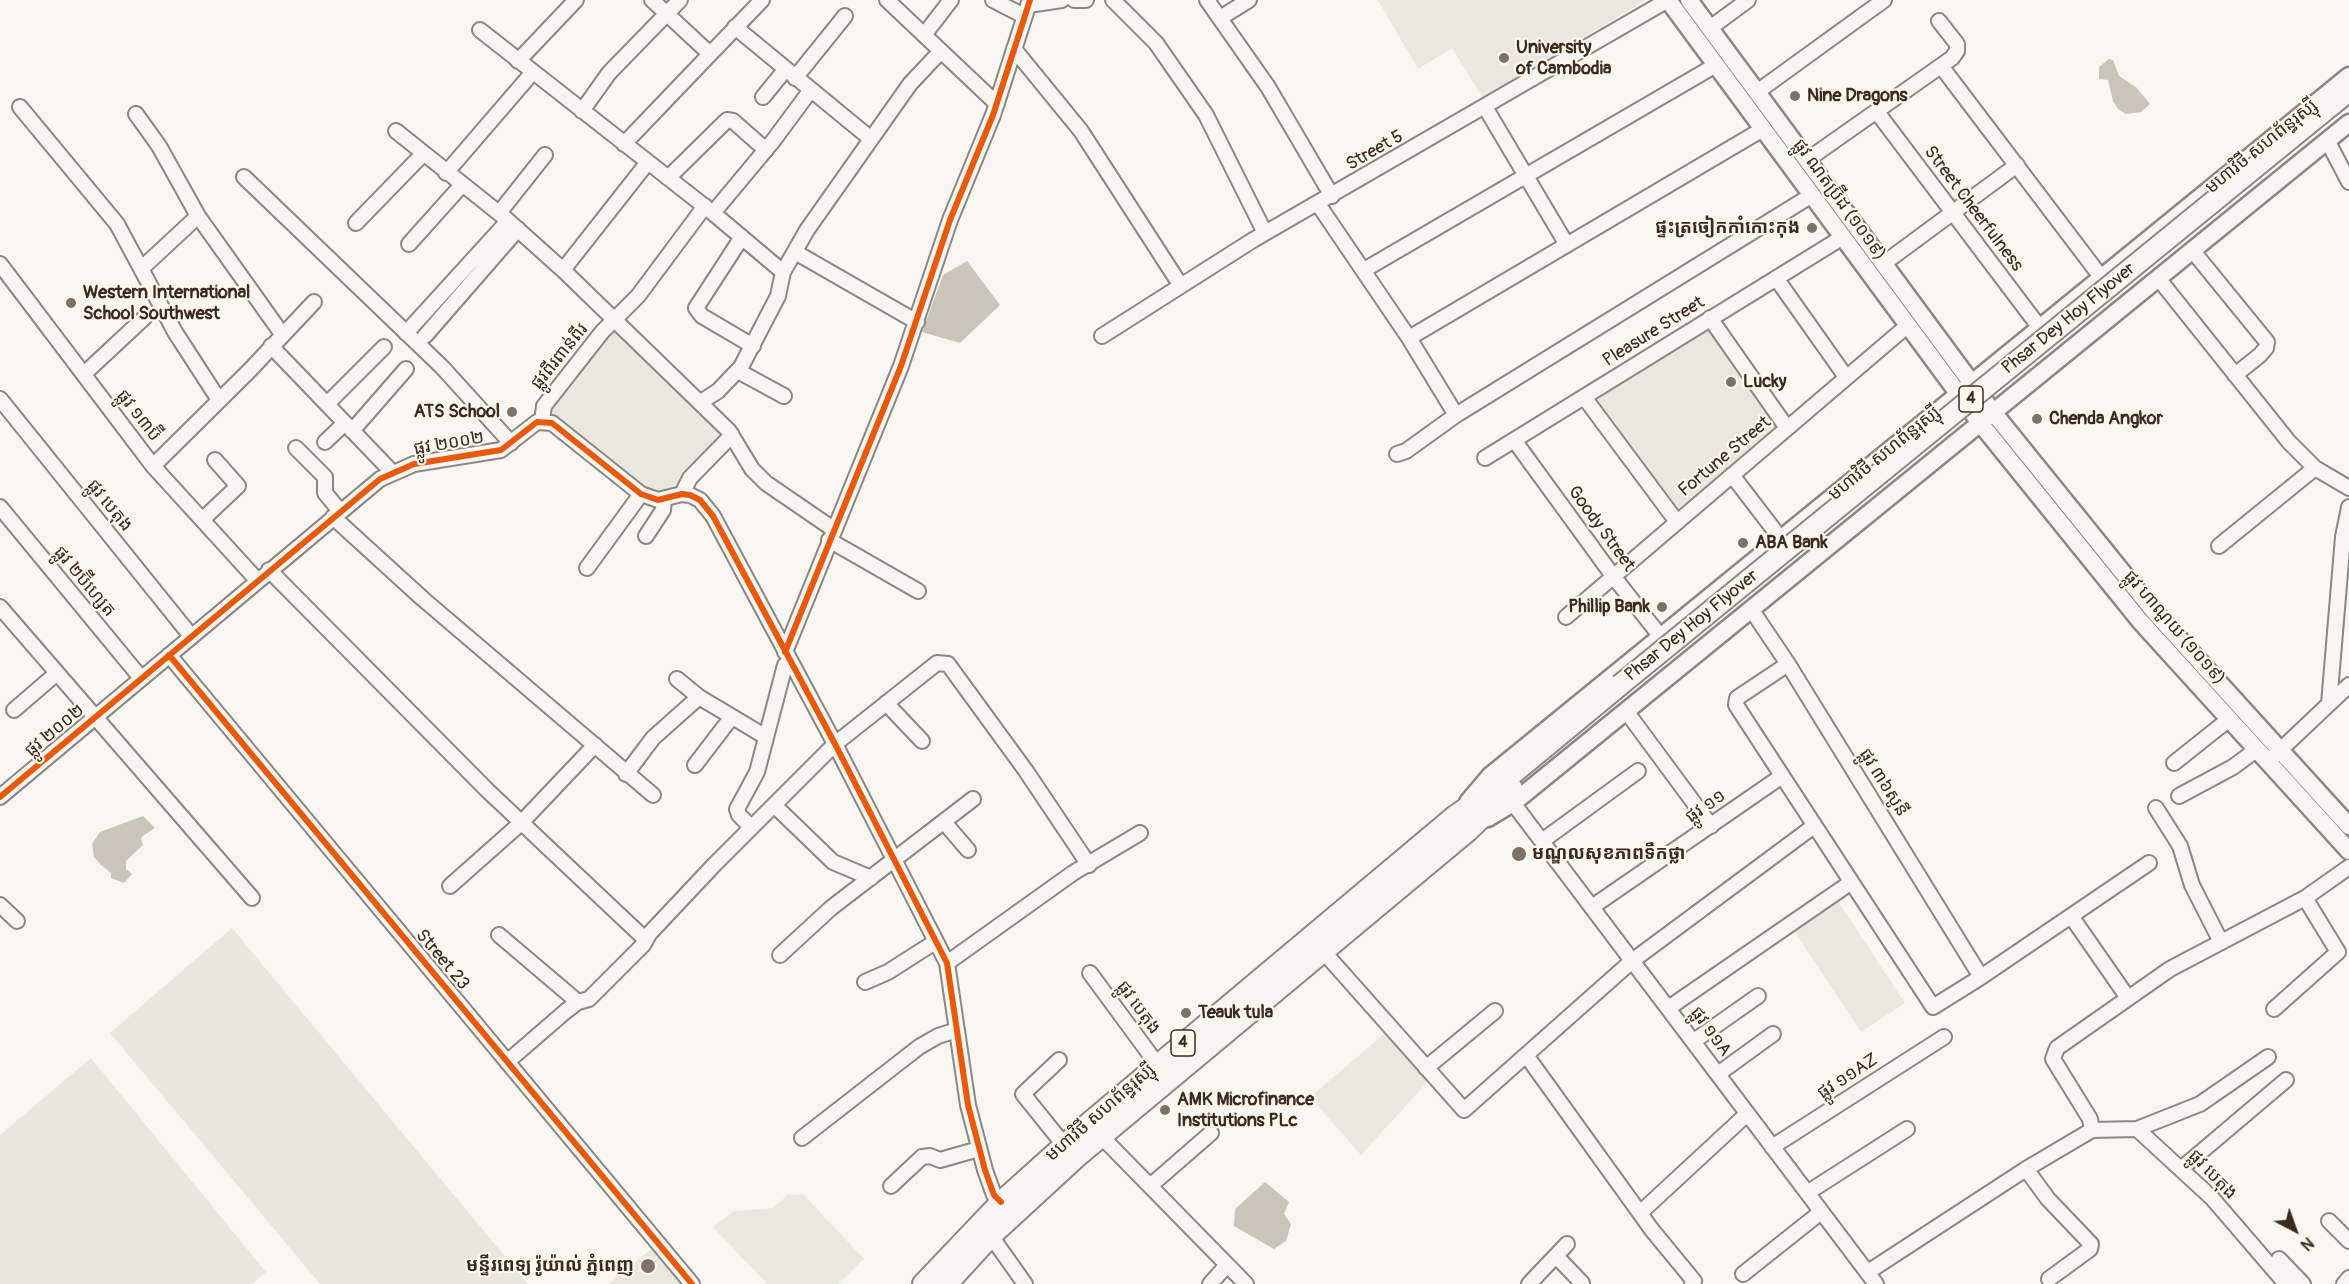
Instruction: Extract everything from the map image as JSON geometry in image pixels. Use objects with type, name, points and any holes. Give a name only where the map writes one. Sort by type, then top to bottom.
[{"type":"highway","name":"4","points":[[2332,124],[2349,91]]},
{"type":"highway","name":"4","points":[[2332,124],[2349,108]]},
{"type":"highway","name":"Phsar Dey Hoy Flyover","points":[[1624,696],[2332,124]]},
{"type":"highway","name":"មហាវិថី សហព័ន្ធរុស្ស៊ី","points":[[947,1284],[1157,1064],[1462,823],[1507,792],[1624,696]]},
{"type":"highway","name":"មហាវិថី សហព័ន្ធរុស្ស៊ី","points":[[923,1284],[1001,1202],[1064,1145],[1095,1130],[1322,950],[1462,823]]},
{"type":"main road","name":"ផ្លូវ ណតប្រ៊ីដ (១០១៩)","points":[[1668,0],[1958,395],[1987,417]]},
{"type":"main road","name":"ផ្លូវ ណតប្រ៊ីដ (១០១៩)","points":[[1689,0],[1971,384],[1987,417]]},
{"type":"main road","name":"មហាវិថី សហព័ន្ធរុស្ស៊ី","points":[[1462,823],[1490,776],[2349,76]]},
{"type":"main road","name":"មហាវិថី សហព័ន្ធរុស្ស៊ី","points":[[1462,823],[1513,803],[1624,696],[1751,609],[2192,250],[2332,124]]},
{"type":"main road","points":[[2101,278],[2098,288],[2102,300],[2112,306],[2125,305]]},
{"type":"main road","name":"ផ្លូវ ហាណូយ (១០១៩)","points":[[1987,417],[2140,621],[2229,720],[2349,826]]},
{"type":"main road","name":"ផ្លូវ ហាណូយ (១០១៩)","points":[[1987,417],[2153,610],[2267,755],[2349,851]]},
{"type":"main road","points":[[1787,534],[1804,529],[1814,536],[1818,547],[1814,557]]},
{"type":"street","points":[[518,61],[576,0]]},
{"type":"street","points":[[652,0],[710,54]]},
{"type":"street","points":[[582,111],[609,73],[680,0]]},
{"type":"street","points":[[624,144],[762,0]]},
{"type":"street","points":[[887,0],[997,104]]},
{"type":"street","points":[[924,34],[951,0]]},
{"type":"street","points":[[993,0],[1028,7],[1062,0]]},
{"type":"street","points":[[1074,0],[1086,0]]},
{"type":"street","points":[[1113,0],[1156,43],[1206,115],[1265,233]]},
{"type":"street","points":[[1207,0],[1268,87],[1332,196]]},
{"type":"street","points":[[1220,18],[1250,0]]},
{"type":"street","name":"Street 5","points":[[1102,336],[1265,233],[1485,108],[1668,0]]},
{"type":"street","points":[[1710,28],[1748,0]]},
{"type":"street","points":[[1757,92],[1884,0]]},
{"type":"street","points":[[751,828],[739,815],[737,809],[756,772],[787,657],[831,535],[916,322],[950,220],[997,104],[1028,7]]},
{"type":"street","points":[[763,97],[790,74],[844,16]]},
{"type":"street","points":[[1807,160],[1941,66],[1957,51],[1957,44],[1939,21]]},
{"type":"street","points":[[735,27],[871,139]]},
{"type":"street","points":[[480,30],[709,209],[783,272]]},
{"type":"street","points":[[1014,49],[1081,130],[1181,286]]},
{"type":"street","points":[[701,402],[718,391],[738,371],[778,296],[783,272],[807,230],[910,84],[941,51]]},
{"type":"street","points":[[1364,270],[1716,65]]},
{"type":"street","points":[[1941,66],[2101,278]]},
{"type":"street","points":[[446,173],[533,72]]},
{"type":"street","name":"ផ្លូវពីរពាន់ពីរ","points":[[542,421],[544,406],[602,332],[615,321],[649,282],[709,209],[765,150],[810,91]]},
{"type":"street","points":[[20,107],[104,207],[181,341],[219,400]]},
{"type":"street","points":[[1485,108],[1567,245]]},
{"type":"street","name":"Street Cheerfulness","points":[[1877,112],[2040,328]]},
{"type":"street","points":[[136,114],[159,146],[198,216],[282,334]]},
{"type":"street","points":[[668,178],[727,120],[733,121],[765,150]]},
{"type":"street","points":[[2332,124],[2349,182]]},
{"type":"street","points":[[1409,338],[1763,129]]},
{"type":"street","points":[[396,131],[461,186],[508,221],[563,270],[701,402],[732,435],[752,469],[766,483],[831,535],[918,591]]},
{"type":"street","points":[[356,223],[423,154]]},
{"type":"street","points":[[425,336],[508,221],[545,155]]},
{"type":"street","points":[[563,270],[648,162]]},
{"type":"street","points":[[1883,264],[2017,165]]},
{"type":"street","points":[[244,177],[442,367],[512,443]]},
{"type":"street","points":[[409,244],[461,186]]},
{"type":"street","points":[[1397,454],[1407,451],[1456,415],[1812,195]]},
{"type":"street","points":[[1318,204],[1409,338],[1456,415]]},
{"type":"street","points":[[141,269],[198,216]]},
{"type":"street","points":[[406,333],[508,221]]},
{"type":"street","points":[[741,237],[696,308],[702,316],[753,346]]},
{"type":"street","name":"Pleasure Street","points":[[1485,458],[1843,237]]},
{"type":"street","points":[[2192,250],[2267,342],[2266,348],[2260,355],[2235,375]]},
{"type":"street","points":[[795,252],[916,322]]},
{"type":"street","name":"ផ្លូវ ១៣ប៊ី","points":[[0,264],[153,466],[257,580]]},
{"type":"street","points":[[1776,278],[1846,377]]},
{"type":"street","points":[[2157,278],[2289,442],[2315,468],[2349,489]]},
{"type":"street","points":[[153,466],[314,302]]},
{"type":"street","points":[[84,374],[144,318]]},
{"type":"street","points":[[1710,318],[1787,428]]},
{"type":"street","name":"Fortune Street","points":[[1566,616],[1907,326]]},
{"type":"street","points":[[271,346],[392,472]]},
{"type":"street","points":[[327,404],[384,347]]},
{"type":"street","points":[[325,442],[349,427],[406,369]]},
{"type":"street","points":[[738,371],[784,396]]},
{"type":"street","points":[[1584,397],[1677,522]]},
{"type":"street","name":"ផ្លូវ បេតុង","points":[[0,399],[191,636]]},
{"type":"street","points":[[542,421],[558,426],[641,494],[664,500],[682,494],[700,500],[713,516],[835,744],[947,963],[968,1106],[994,1195],[1001,1202]]},
{"type":"street","name":"ផ្លូវ ២០០២","points":[[0,797],[336,514],[392,472],[448,456],[489,453],[512,443],[532,425],[542,421]]},
{"type":"street","points":[[682,494],[690,478],[732,435]]},
{"type":"street","name":"Goody Street","points":[[1514,440],[1613,576],[1661,637]]},
{"type":"street","points":[[296,448],[325,477],[325,493],[336,514],[423,599],[653,795]]},
{"type":"street","points":[[202,520],[238,486],[214,460]]},
{"type":"street","points":[[2219,546],[2315,468]]},
{"type":"street","points":[[1732,475],[1787,534]]},
{"type":"street","points":[[587,568],[641,494]]},
{"type":"street","points":[[646,536],[663,510],[664,500]]},
{"type":"street","name":"ផ្លូវ ២ប៊ីហ្សេត","points":[[0,507],[141,678]]},
{"type":"street","points":[[2329,704],[2343,537],[2349,507]]},
{"type":"street","points":[[269,570],[521,822],[646,940]]},
{"type":"street","points":[[0,608],[252,898]]},
{"type":"street","name":"ផ្លូវ ៣៦សូនី","points":[[1751,609],[1788,664],[1981,977]]},
{"type":"street","name":"Street 23","points":[[169,655],[692,1284]]},
{"type":"street","points":[[507,1062],[578,1002],[589,999],[646,940],[657,925],[835,744],[937,663],[948,664],[1026,771],[1089,865]]},
{"type":"street","points":[[1788,664],[1735,702],[1930,1005],[1936,1007],[2149,863]]},
{"type":"street","points":[[14,710],[57,673]]},
{"type":"street","points":[[677,679],[699,698],[766,737]]},
{"type":"street","points":[[2179,796],[2233,767],[2267,755],[2349,685]]},
{"type":"street","points":[[1624,696],[1711,826]]},
{"type":"street","points":[[626,774],[652,738],[699,698]]},
{"type":"street","points":[[886,704],[922,741]]},
{"type":"street","points":[[695,765],[731,718]]},
{"type":"street","points":[[2174,763],[2229,720]]},
{"type":"street","points":[[450,886],[521,822],[595,745]]},
{"type":"street","points":[[1542,841],[1638,771]]},
{"type":"street","name":"ផ្លូវ ១១","points":[[1592,907],[1782,776]]},
{"type":"street","points":[[780,955],[831,908],[973,799]]},
{"type":"street","name":"ផ្លូវ ១១A","points":[[1513,803],[1670,1008],[1876,1284]]},
{"type":"street","points":[[774,805],[832,862],[871,878]]},
{"type":"street","points":[[2156,808],[2180,846],[2192,885],[2221,942]]},
{"type":"street","points":[[944,822],[968,850]]},
{"type":"street","points":[[1322,950],[1464,1110],[1632,961],[1814,826]]},
{"type":"street","points":[[947,963],[1089,865],[1140,833]]},
{"type":"street","points":[[2092,1131],[2090,1119],[2053,1059],[2055,1052],[2170,969],[2305,898],[2349,867]]},
{"type":"street","points":[[1670,1008],[1850,883]]},
{"type":"street","points":[[2274,1009],[2338,952],[2305,898]]},
{"type":"street","points":[[0,905],[17,921]]},
{"type":"street","points":[[2071,916],[2128,998]]},
{"type":"street","points":[[498,935],[578,1002]]},
{"type":"street","points":[[865,982],[888,972],[935,942]]},
{"type":"street","name":"ផ្លូវ បេតុង","points":[[1090,973],[1157,1064]]},
{"type":"street","points":[[1694,1041],[1758,996]]},
{"type":"street","points":[[1426,1068],[1495,1011]]},
{"type":"street","points":[[802,1138],[919,1047],[938,1036],[957,1030]]},
{"type":"street","points":[[1718,1074],[1773,1034]]},
{"type":"street","name":"ផ្លូវ ១១AZ","points":[[1772,1147],[1944,1037]]},
{"type":"street","points":[[1526,1055],[1640,1213],[1694,1281],[1692,1284]]},
{"type":"street","points":[[1868,1272],[2026,1169],[2092,1131],[2137,1129],[2200,1104],[2268,1057]]},
{"type":"street","points":[[1059,1060],[1023,1094],[1064,1145]]},
{"type":"street","points":[[2182,1168],[2286,1080]]},
{"type":"street","points":[[1640,1213],[1747,1114]]},
{"type":"street","points":[[1807,1193],[1907,1129]]},
{"type":"street","name":"ផ្លូវ បេតុង","points":[[2137,1129],[2182,1168],[2286,1284]]},
{"type":"street","points":[[1095,1130],[1227,1266],[1238,1282]]},
{"type":"street","points":[[1150,1186],[1211,1133]]},
{"type":"street","points":[[891,1186],[922,1158],[930,1156],[940,1160],[979,1149]]},
{"type":"street","points":[[2026,1169],[2048,1199],[2091,1244],[2090,1249],[2049,1279]]},
{"type":"street","points":[[1743,1274],[1821,1212]]},
{"type":"street","points":[[2329,1221],[2349,1241]]},
{"type":"street","points":[[991,1236],[1025,1284]]},
{"type":"street","points":[[1529,1284],[1568,1245]]},
{"type":"street","points":[[1556,1257],[1582,1283]]},
{"type":"street","points":[[2279,1259],[2302,1284]]},
{"type":"street","points":[[1210,1284],[1227,1266]]},
{"type":"street","points":[[2344,1284],[2349,1278]]},
{"type":"shaded area","name":"University of Cambodia","points":[[1378,0],[1646,0],[1483,98],[1452,48],[1418,69]]},
{"type":"shaded area","points":[[2109,59],[2113,60],[2119,76],[2136,87],[2150,104],[2141,112],[2126,114],[2118,109],[2113,101],[2108,80],[2099,79],[2099,67]]},
{"type":"shaded area","points":[[967,261],[1000,305],[960,343],[922,332],[943,275]]},
{"type":"shaded area","points":[[1714,317],[1790,427],[1665,518],[1585,408]]},
{"type":"shaded area","points":[[617,329],[723,432],[719,442],[665,497],[653,495],[553,415],[552,406],[611,332]]},
{"type":"shaded area","points":[[143,816],[155,828],[141,838],[143,845],[126,861],[126,869],[132,874],[124,883],[111,878],[111,873],[94,857],[92,844],[100,832]]},
{"type":"shaded area","points":[[1835,897],[1905,1003],[1861,1032],[1791,926]]},
{"type":"shaded area","points":[[232,928],[528,1284],[320,1284],[110,1033]]},
{"type":"shaded area","points":[[1389,1030],[1431,1078],[1361,1155],[1310,1097]]},
{"type":"shaded area","points":[[91,1058],[266,1272],[252,1284],[0,1284],[0,1135]]},
{"type":"shaded area","points":[[1265,1182],[1289,1202],[1284,1214],[1291,1224],[1286,1241],[1274,1249],[1234,1226],[1235,1209]]},
{"type":"shaded area","points":[[803,1194],[864,1259],[838,1284],[767,1284],[713,1227],[734,1211],[773,1208],[788,1195]]},
{"type":"shaded area","name":"មន្ទីរពេទ្យ រ៉ូយ៉ាល់ ភ្នំពេញ","points":[[651,1249],[681,1284],[609,1284]]},
{"type":"cycle path","points":[[785,652],[901,366],[950,220],[993,115],[1030,0]]},
{"type":"cycle path","points":[[0,797],[380,479],[414,464],[501,450],[537,422],[552,423],[641,494],[658,500],[682,494],[690,495],[700,500],[713,516],[835,744],[947,963],[968,1105],[985,1170],[994,1195],[1001,1202]]},
{"type":"cycle path","points":[[169,655],[692,1284]]},
{"type":"place","name":"University of Cambodia","points":[[1504,58]]},
{"type":"place","name":"Nine Dragons","points":[[1795,96]]},
{"type":"place","name":"ផ្ទះត្រចៀកកាំកោះកុង","points":[[1812,228]]},
{"type":"place","name":"Western International School Southwest","points":[[71,303]]},
{"type":"place","name":"Lucky","points":[[1731,382]]},
{"type":"place","name":"ATS School","points":[[512,412]]},
{"type":"place","name":"Chenda Angkor","points":[[2037,419]]},
{"type":"place","name":"ABA Bank","points":[[1743,543]]},
{"type":"place","name":"Phillip Bank","points":[[1662,607]]},
{"type":"place","name":"មណ្ឌលសុខភាពទឹកថ្លា","points":[[1519,854]]},
{"type":"place","name":"Teauk tula","points":[[1186,1013]]},
{"type":"place","name":"AMK Microfinance Institutions PLc","points":[[1165,1110]]},
{"type":"place","name":"មន្ទីរពេទ្យ រ៉ូយ៉ាល់ ភ្នំពេញ","points":[[648,1266]]}]
